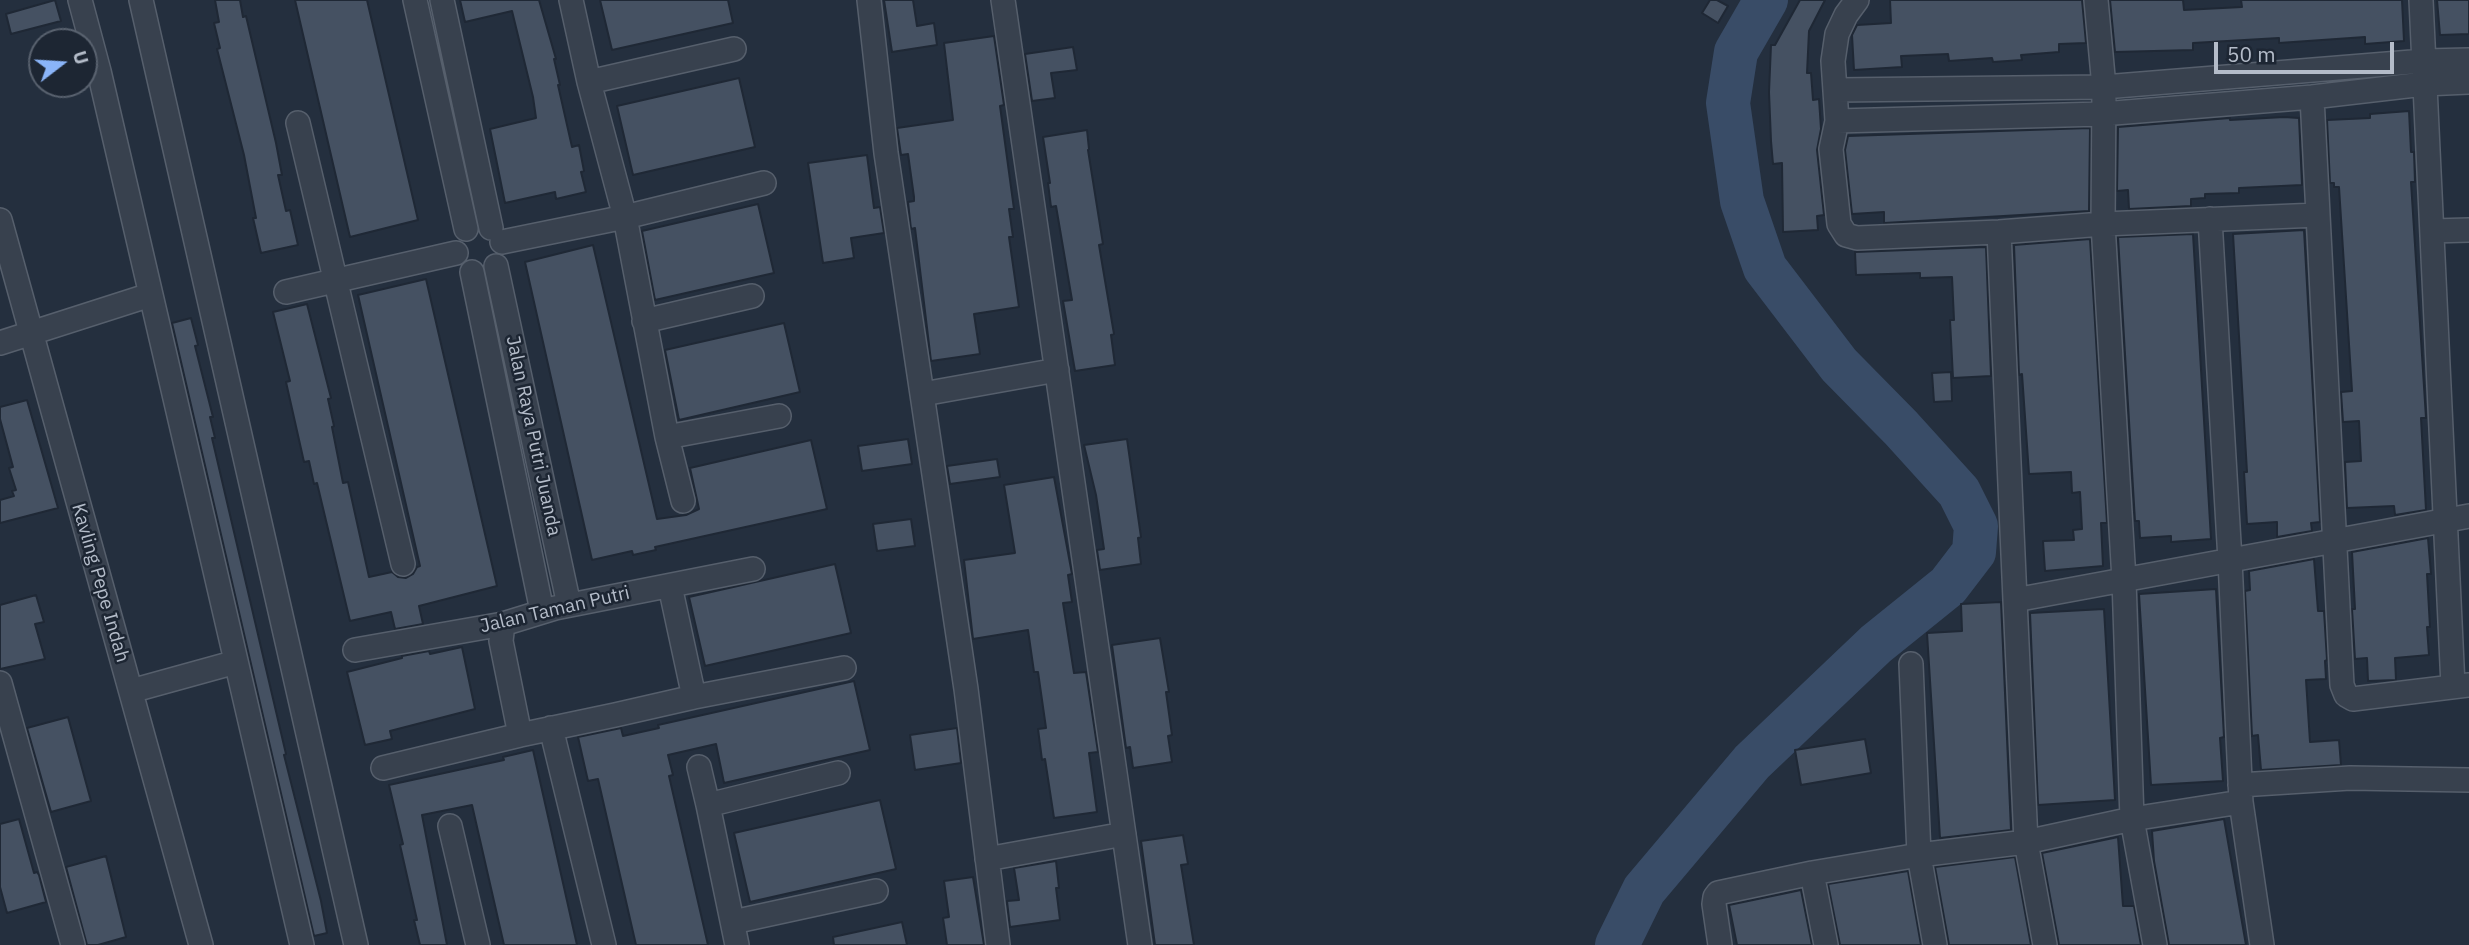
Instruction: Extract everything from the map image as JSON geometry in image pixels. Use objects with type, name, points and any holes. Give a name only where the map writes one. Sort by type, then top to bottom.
[{"type":"street","points":[[80,0],[302,945]]},
{"type":"street","points":[[141,0],[356,945]]},
{"type":"street","points":[[415,0],[466,229]]},
{"type":"street","points":[[442,0],[497,235],[502,259],[489,271],[472,272],[464,268],[456,253],[460,236],[466,229],[483,226],[497,235],[625,217],[764,183]]},
{"type":"street","points":[[571,0],[589,82],[625,217],[667,437],[683,501]]},
{"type":"street","points":[[869,0],[886,153],[966,689],[998,945]]},
{"type":"street","points":[[1003,0],[1140,945]]},
{"type":"street","points":[[1857,0],[1846,15],[1834,44],[1837,121],[1831,149],[1839,224],[1846,235],[1857,238],[2318,215]]},
{"type":"street","points":[[2095,0],[2104,87],[2103,224],[2124,580],[2132,819],[2155,945]]},
{"type":"street","points":[[2312,97],[2342,685],[2346,695],[2353,699],[2461,686],[2445,521],[2421,0]]},
{"type":"street","points":[[589,82],[734,49]]},
{"type":"street","points":[[1837,121],[2102,114],[2312,97],[2424,73],[2469,60]]},
{"type":"street","points":[[1837,90],[2104,87],[2424,73],[2469,82]]},
{"type":"street","points":[[298,122],[403,564]]},
{"type":"street","points":[[2210,219],[2230,560],[2240,794],[2262,945]]},
{"type":"street","name":"Kavling Pepe Indah","points":[[0,220],[201,945]]},
{"type":"street","points":[[2432,231],[2469,230]]},
{"type":"street","points":[[1998,232],[2026,842],[2045,945]]},
{"type":"street","points":[[286,292],[456,253]]},
{"type":"street","name":"Jalan Raya Putri Juanda","points":[[496,266],[569,606]]},
{"type":"street","name":"Jalan Raya Putri Juanda","points":[[472,272],[542,611]]},
{"type":"street","points":[[0,342],[150,295]]},
{"type":"street","points":[[644,321],[752,296]]},
{"type":"street","points":[[923,394],[1057,370]]},
{"type":"street","points":[[667,437],[779,416]]},
{"type":"street","points":[[2015,600],[2469,516]]},
{"type":"street","name":"Jalan Taman Putri","points":[[355,650],[503,624],[542,611],[753,569]]},
{"type":"street","points":[[670,586],[694,697]]},
{"type":"street","points":[[503,624],[501,641],[520,735]]},
{"type":"street","points":[[131,691],[236,662]]},
{"type":"street","points":[[1911,664],[1919,855],[1935,945]]},
{"type":"street","points":[[383,768],[551,728],[844,668]]},
{"type":"street","points":[[0,683],[73,945]]},
{"type":"street","points":[[551,728],[604,945]]},
{"type":"street","points":[[699,767],[737,945]]},
{"type":"street","points":[[708,805],[838,773]]},
{"type":"street","points":[[1720,945],[1714,904],[1718,892],[1919,855],[2026,842],[2240,794],[2350,778],[2469,780]]},
{"type":"street","points":[[450,826],[478,945]]},
{"type":"street","points":[[987,859],[1124,834]]},
{"type":"street","points":[[1812,873],[1826,945]]},
{"type":"street","points":[[733,922],[876,891]]},
{"type":"building","points":[[55,0],[61,21],[11,34],[6,14]]},
{"type":"building","points":[[215,0],[240,0],[243,17],[246,16],[276,143],[282,175],[278,175],[286,211],[290,210],[298,245],[261,253],[244,155],[217,49],[220,48],[214,23],[219,22]]},
{"type":"building","points":[[295,0],[367,0],[418,220],[350,237]]},
{"type":"building","points":[[460,0],[539,0],[556,59],[558,85],[572,147],[579,145],[586,192],[556,199],[555,192],[505,203],[490,129],[536,118],[533,97],[512,11],[465,22]]},
{"type":"building","points":[[600,0],[728,0],[733,23],[612,50]]},
{"type":"building","points":[[884,0],[913,0],[917,26],[934,23],[937,45],[892,52]]},
{"type":"building","points":[[1710,0],[1717,0],[1728,6],[1718,23],[1702,13]]},
{"type":"building","points":[[1800,0],[1825,0],[1809,31],[1807,73],[1811,73],[1813,100],[1819,99],[1821,129],[1817,150],[1824,215],[1817,216],[1818,230],[1783,232],[1782,163],[1773,164],[1771,141],[1771,45],[1775,45]]},
{"type":"building","points":[[1890,0],[2082,0],[2086,43],[2059,44],[2059,52],[2021,55],[2022,60],[1993,62],[1992,58],[1949,61],[1948,54],[1901,56],[1902,67],[1854,70],[1852,35],[1857,25],[1891,23]]},
{"type":"building","points":[[2110,0],[2183,0],[2184,10],[2242,7],[2241,0],[2402,0],[2404,41],[2365,44],[2365,37],[2279,43],[2279,38],[2193,43],[2193,50],[2115,52]]},
{"type":"building","points":[[2437,0],[2469,0],[2469,34],[2440,35]]},
{"type":"building","points":[[994,36],[1014,209],[1009,209],[1013,237],[1009,237],[1019,307],[974,314],[980,354],[931,361],[915,228],[911,229],[908,202],[914,201],[914,197],[908,154],[901,155],[897,128],[953,120],[944,43]]},
{"type":"building","points":[[1073,47],[1077,70],[1051,73],[1055,98],[1032,101],[1025,54]]},
{"type":"building","points":[[739,78],[755,147],[633,175],[617,106]]},
{"type":"building","points":[[2409,111],[2411,152],[2414,152],[2415,182],[2411,182],[2426,418],[2421,418],[2426,510],[2395,515],[2394,506],[2347,508],[2345,462],[2361,461],[2359,421],[2343,422],[2341,392],[2352,391],[2339,187],[2330,183],[2327,120],[2370,118],[2370,114]]},
{"type":"building","points":[[2230,118],[2299,118],[2302,185],[2239,188],[2239,193],[2205,194],[2205,198],[2191,199],[2191,206],[2129,209],[2128,190],[2117,191],[2118,127]]},
{"type":"building","points":[[2090,128],[2089,211],[1884,223],[1884,212],[1852,214],[1845,150],[1848,136]]},
{"type":"building","points":[[1087,130],[1103,244],[1099,245],[1114,334],[1111,335],[1115,365],[1075,371],[1063,301],[1072,300],[1056,206],[1051,207],[1043,137]]},
{"type":"building","points":[[867,155],[874,208],[880,207],[884,233],[851,238],[854,258],[823,263],[808,163]]},
{"type":"building","points":[[758,204],[774,273],[655,300],[642,231]]},
{"type":"building","points":[[2304,230],[2320,522],[2311,523],[2312,531],[2277,537],[2277,522],[2247,524],[2244,472],[2247,472],[2233,234]]},
{"type":"building","points":[[2193,234],[2211,539],[2171,542],[2171,536],[2140,538],[2139,521],[2135,521],[2118,237]]},
{"type":"building","points":[[2090,239],[2107,523],[2101,523],[2103,566],[2045,571],[2043,541],[2074,540],[2073,530],[2082,529],[2080,492],[2072,493],[2071,472],[2029,474],[2022,374],[2019,375],[2014,245]]},
{"type":"building","points":[[593,245],[657,519],[686,515],[699,509],[690,468],[811,440],[827,509],[655,547],[656,550],[633,555],[632,551],[592,560],[525,262]]},
{"type":"building","points":[[1986,247],[1991,376],[1953,378],[1950,320],[1954,320],[1952,277],[1920,278],[1920,273],[1856,275],[1855,252]]},
{"type":"building","points":[[426,279],[497,586],[419,606],[423,624],[395,629],[391,612],[350,621],[317,483],[314,484],[309,461],[304,462],[286,382],[290,381],[273,312],[307,304],[331,398],[328,399],[343,483],[348,482],[369,577],[392,572],[398,577],[406,578],[420,566],[358,295]]},
{"type":"building","points":[[191,318],[198,345],[195,346],[213,417],[210,417],[215,438],[212,438],[286,754],[284,755],[321,901],[327,933],[314,936],[172,323]]},
{"type":"building","points":[[784,323],[800,392],[679,420],[665,350]]},
{"type":"building","points":[[1951,372],[1952,401],[1934,402],[1932,373]]},
{"type":"building","points":[[27,400],[58,508],[0,523],[0,500],[14,496],[12,491],[16,490],[9,468],[13,467],[0,419],[0,407]]},
{"type":"building","points":[[908,439],[912,464],[862,471],[858,446]]},
{"type":"building","points":[[1127,439],[1141,537],[1138,538],[1141,564],[1100,570],[1097,550],[1104,549],[1096,495],[1084,445]]},
{"type":"building","points":[[997,459],[1000,477],[950,484],[947,466]]},
{"type":"building","points":[[1054,477],[1072,574],[1068,575],[1072,602],[1063,603],[1074,673],[1086,672],[1098,752],[1089,753],[1097,812],[1054,818],[1038,729],[1046,728],[1038,672],[1034,672],[1028,630],[973,639],[964,560],[1015,553],[1004,485]]},
{"type":"building","points":[[911,519],[915,546],[877,551],[873,524]]},
{"type":"building","points":[[2428,538],[2431,574],[2427,574],[2429,655],[2395,658],[2396,680],[2368,681],[2367,658],[2355,659],[2352,552]]},
{"type":"building","points":[[2314,559],[2318,611],[2324,611],[2327,660],[2326,679],[2306,680],[2310,742],[2339,740],[2341,765],[2261,770],[2258,735],[2252,736],[2245,591],[2250,590],[2249,571]]},
{"type":"building","points":[[835,564],[851,633],[705,666],[689,597]]},
{"type":"building","points":[[2216,589],[2224,737],[2220,738],[2223,781],[2151,785],[2139,594]]},
{"type":"building","points":[[36,595],[44,622],[35,624],[45,659],[0,669],[0,605]]},
{"type":"building","points":[[2001,602],[2011,830],[1940,838],[1927,633],[1962,631],[1961,604]]},
{"type":"building","points":[[2104,609],[2115,800],[2038,805],[2030,613]]},
{"type":"building","points":[[1160,638],[1169,692],[1166,692],[1172,735],[1168,736],[1172,762],[1133,768],[1130,747],[1126,748],[1112,645]]},
{"type":"building","points":[[462,647],[475,709],[390,731],[392,739],[365,745],[347,672],[402,656],[429,651],[430,654]]},
{"type":"building","points":[[854,681],[870,750],[724,783],[716,744],[668,755],[673,775],[669,776],[708,945],[636,945],[598,779],[588,781],[578,737],[621,728],[623,736],[659,728],[658,725]]},
{"type":"building","points":[[68,717],[91,801],[51,812],[27,728]]},
{"type":"building","points":[[957,728],[961,763],[915,770],[910,735]]},
{"type":"building","points":[[1865,739],[1871,773],[1801,785],[1795,750]]},
{"type":"building","points":[[533,750],[577,945],[504,945],[472,805],[422,815],[447,945],[420,945],[400,845],[403,844],[389,785],[504,760],[503,757]]},
{"type":"building","points":[[880,800],[896,869],[750,902],[734,833]]},
{"type":"building","points":[[19,819],[34,873],[39,875],[46,902],[7,913],[0,887],[0,824]]},
{"type":"building","points":[[2224,819],[2246,945],[2169,945],[2154,861],[2152,831]]},
{"type":"building","points":[[1183,835],[1188,864],[1181,865],[1194,945],[1155,945],[1141,841]]},
{"type":"building","points":[[2118,837],[2123,906],[2134,906],[2141,945],[2059,945],[2042,853]]},
{"type":"building","points":[[106,856],[126,937],[98,945],[87,945],[66,867]]},
{"type":"building","points":[[2015,857],[2031,945],[1949,945],[1935,867]]},
{"type":"building","points":[[1056,861],[1060,920],[1010,927],[1007,901],[1019,900],[1014,868]]},
{"type":"building","points":[[1908,871],[1921,945],[1840,945],[1828,884]]},
{"type":"building","points":[[973,877],[984,945],[947,945],[943,918],[949,917],[944,881]]},
{"type":"building","points":[[1801,890],[1812,945],[1737,945],[1729,905]]},
{"type":"building","points":[[902,922],[907,945],[834,945],[833,937]]},
{"type":"waterway","points":[[1617,945],[1644,890],[1752,762],[1876,644],[1948,586],[1974,552],[1976,526],[1959,492],[1839,365],[1765,268],[1742,201],[1728,103],[1736,52],[1766,0]]}]
